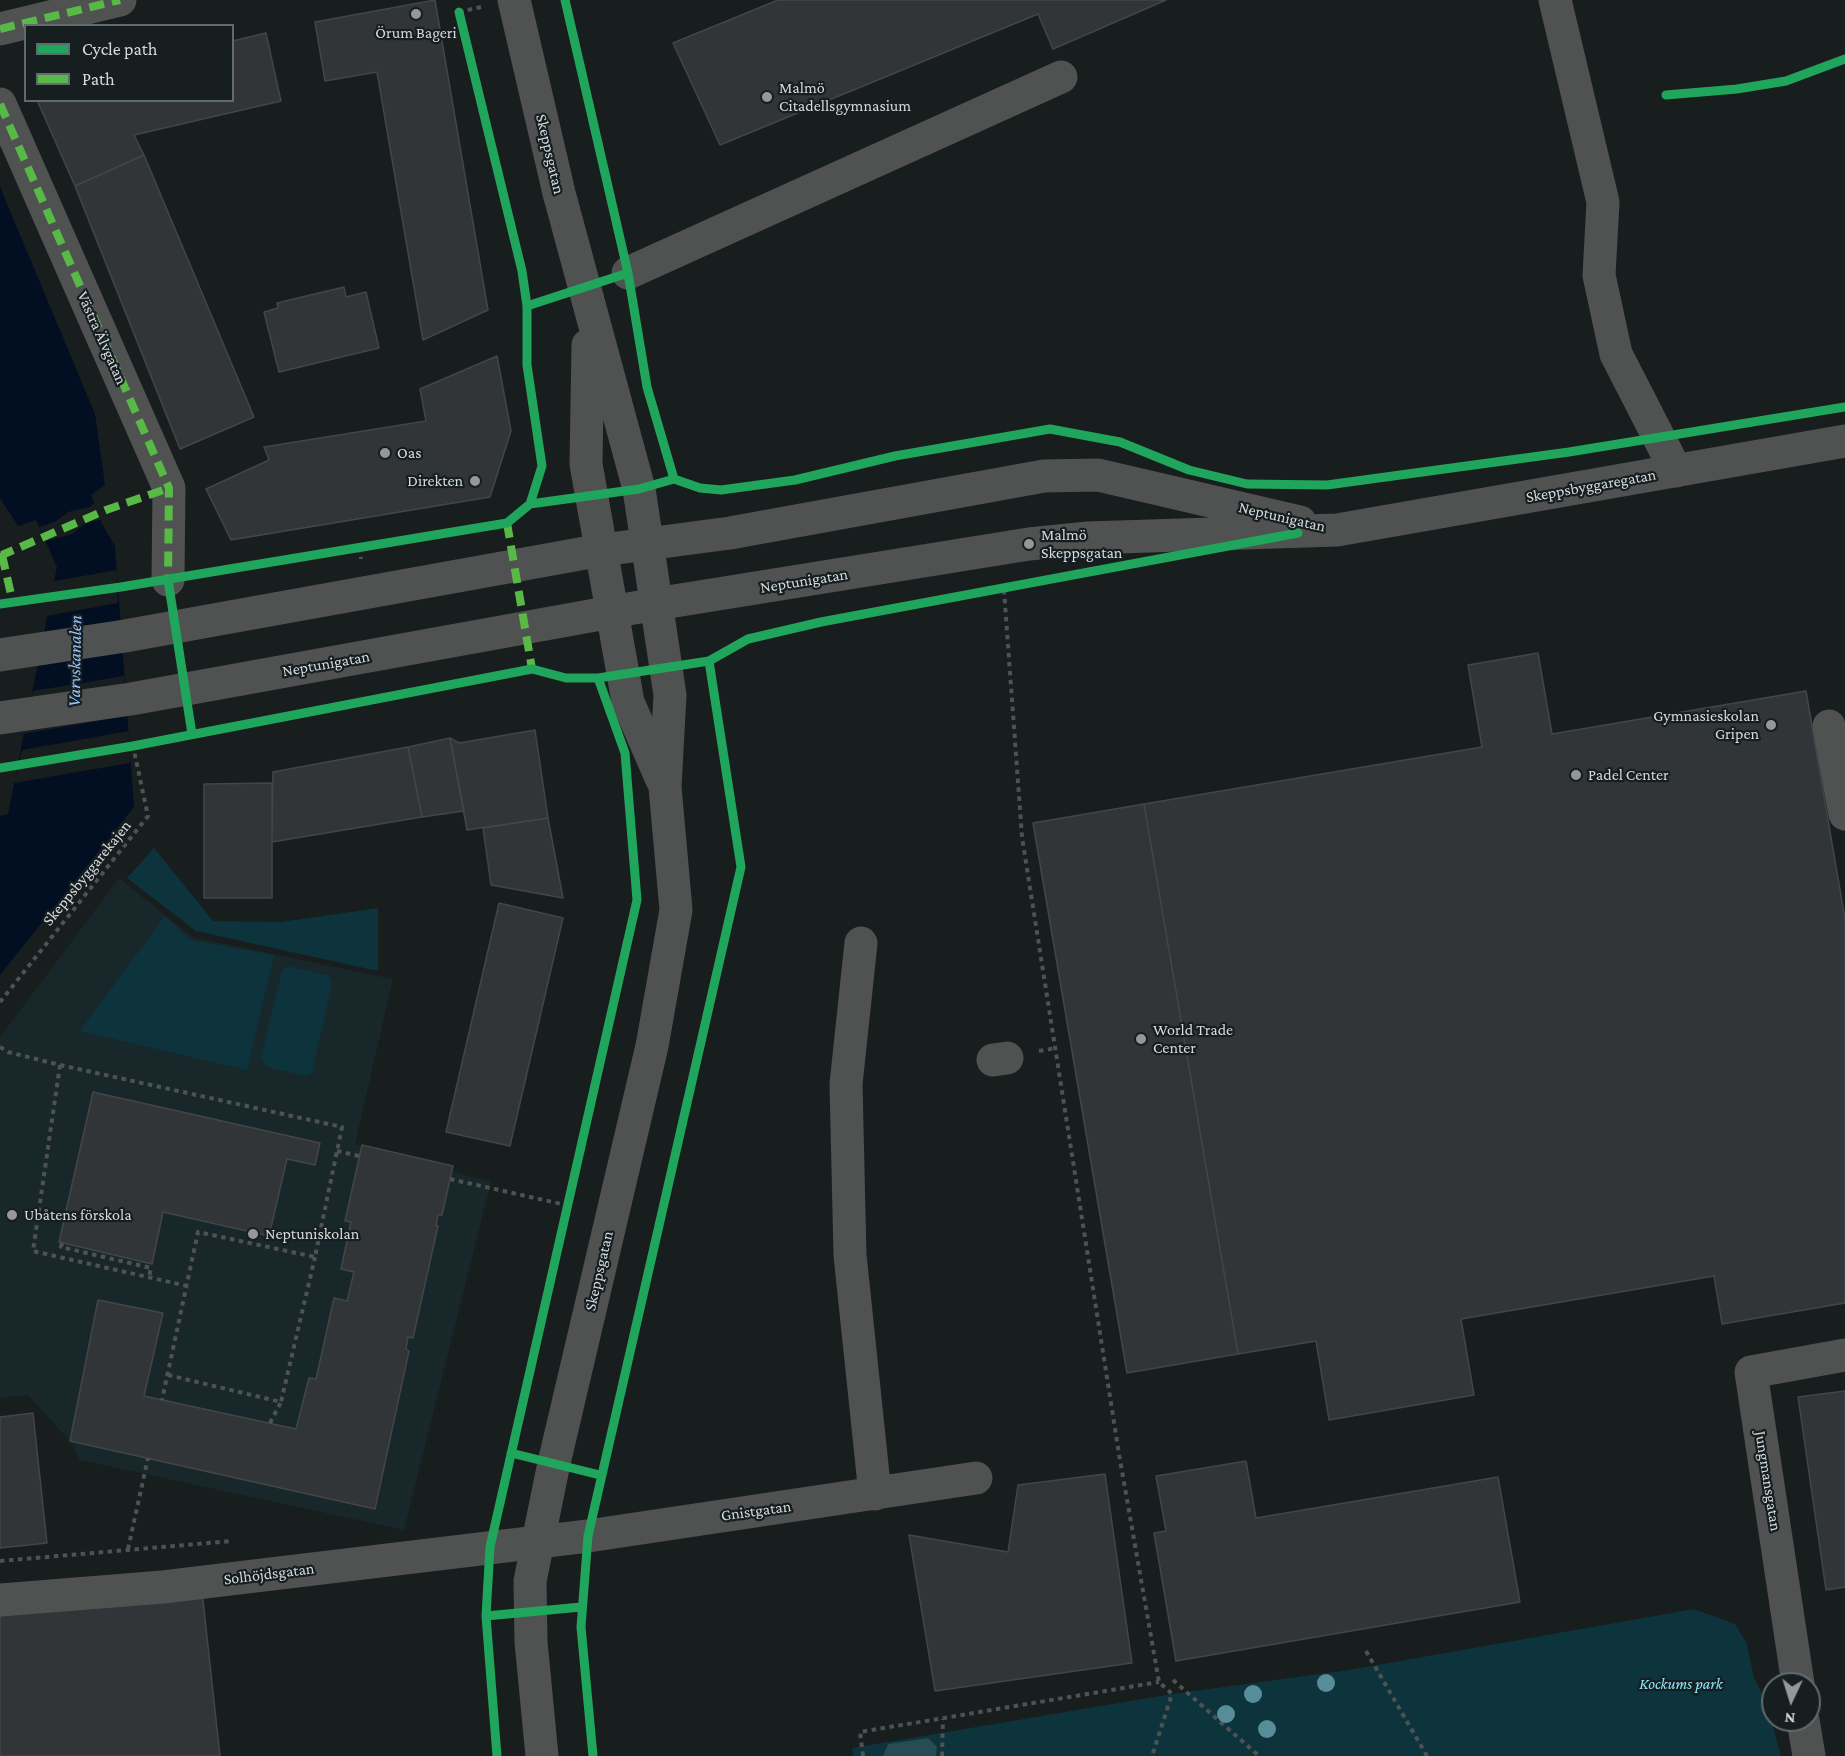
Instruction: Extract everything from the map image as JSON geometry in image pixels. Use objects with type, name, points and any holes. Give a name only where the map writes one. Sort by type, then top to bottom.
[{"type":"street","points":[[0,29],[120,0]]},
{"type":"street","name":"Skeppsgatan","points":[[514,0],[589,307],[639,489],[670,695],[665,787],[676,910],[652,1046],[537,1542],[530,1581],[530,1611],[542,1756]]},
{"type":"street","points":[[1556,0],[1603,202],[1599,275],[1616,354],[1676,471]]},
{"type":"street","points":[[628,273],[1061,78]]},
{"type":"street","name":"Västra Älvgatan","points":[[0,104],[169,488],[168,580]]},
{"type":"street","name":"Skeppsgatan","points":[[589,307],[586,464],[628,702],[665,787]]},
{"type":"street","name":"Skeppsbyggaregatan","points":[[1337,530],[1845,441]]},
{"type":"street","name":"Neptunigatan","points":[[0,655],[125,636],[602,550],[730,533],[1044,476],[1098,475],[1337,530]]},
{"type":"street","name":"Neptunigatan","points":[[10,717],[131,699],[612,614],[656,604],[1029,544],[1088,538],[1337,530]]},
{"type":"street","points":[[1829,726],[1845,814]]},
{"type":"street","points":[[861,943],[846,1084],[849,1232],[875,1494]]},
{"type":"street","name":"Jungmansgatan","points":[[1796,1672],[1751,1372],[1845,1355]]},
{"type":"street","name":"Gnistgatan","points":[[537,1542],[976,1478]]},
{"type":"street","name":"Solhöjdsgatan","points":[[0,1600],[163,1587],[537,1542]]},
{"type":"street","points":[[1805,1732],[1809,1756]]},
{"type":"path","points":[[350,549],[370,546]]},
{"type":"path","points":[[993,592],[1015,588]]},
{"type":"path","points":[[1004,590],[1022,837],[1082,1225],[1159,1682],[1172,1694],[1152,1756]]},
{"type":"path","points":[[122,748],[138,745]]},
{"type":"path","points":[[0,1047],[8,1052],[60,1065],[342,1127],[281,1402],[270,1423]]},
{"type":"path","points":[[60,1065],[33,1251],[187,1286]]},
{"type":"path","points":[[337,1151],[359,1156]]},
{"type":"path","points":[[450,1179],[567,1205]]},
{"type":"path","points":[[564,1216],[569,1194]]},
{"type":"path","points":[[162,1400],[198,1232],[315,1257]]},
{"type":"path","points":[[62,1243],[61,1247],[151,1268],[149,1277]]},
{"type":"path","points":[[168,1376],[281,1402]]},
{"type":"path","points":[[128,1549],[148,1458]]},
{"type":"path","points":[[1366,1651],[1427,1756]]},
{"type":"path","points":[[1173,1680],[1259,1756]]},
{"type":"path","points":[[863,1756],[860,1732],[1159,1682]]},
{"type":"path","points":[[942,1756],[943,1719]]},
{"type":"shaded area","name":"Neptuniskolan","points":[[119,878],[192,937],[393,979],[355,1144],[491,1182],[404,1530],[80,1460],[70,1441],[28,1395],[0,1398],[0,1037]]},
{"type":"shaded area","points":[[928,1738],[937,1747],[936,1756],[883,1756],[888,1744]]},
{"type":"green space","points":[[154,848],[213,921],[281,922],[378,908],[378,971],[196,931],[127,878]]},
{"type":"green space","points":[[165,916],[190,940],[274,955],[247,1070],[80,1031]]},
{"type":"green space","points":[[288,966],[329,976],[332,984],[312,1073],[305,1076],[267,1067],[261,1059],[282,970]]},
{"type":"green space","name":"Kockums park","points":[[1694,1609],[1735,1624],[1747,1644],[1754,1678],[1761,1691],[1761,1732],[1774,1732],[1781,1756],[853,1756],[852,1748],[1172,1694],[1349,1670]]},
{"type":"water","name":"Varvskanalen","points":[[0,187],[95,414],[105,485],[91,495],[102,524],[115,546],[134,807],[0,975],[0,816],[8,814],[57,567],[36,520],[18,526],[0,498]]},
{"type":"pier","points":[[94,503],[101,520],[87,522],[72,534],[46,541],[39,527],[55,522],[68,512],[90,507]]},
{"type":"pier","points":[[117,570],[118,603],[47,616],[54,581]]},
{"type":"pier","points":[[124,676],[126,716],[23,734],[33,691]]},
{"type":"pier","points":[[129,731],[130,763],[14,783],[22,750]]},
{"type":"building","points":[[435,0],[488,310],[423,340],[377,72],[325,81],[315,22]]},
{"type":"building","name":"Malmö Citadellsgymnasium","points":[[778,0],[1166,0],[1053,49],[1038,14],[720,145],[673,43]]},
{"type":"building","points":[[266,33],[281,101],[134,135],[144,155],[75,186],[38,102],[234,102],[234,41]]},
{"type":"building","points":[[144,155],[254,417],[180,449],[75,186]]},
{"type":"building","points":[[344,287],[346,297],[366,292],[379,348],[279,372],[264,312],[278,308],[277,303]]},
{"type":"building","name":"Oas","points":[[497,356],[511,431],[490,497],[231,540],[206,489],[269,460],[264,447],[426,421],[420,389]]},
{"type":"building","points":[[1538,653],[1552,734],[1806,691],[1845,919],[1845,1303],[1722,1324],[1714,1276],[1461,1319],[1474,1395],[1329,1420],[1316,1341],[1238,1354],[1144,804],[1482,747],[1468,665]]},
{"type":"building","points":[[535,730],[548,818],[467,830],[450,738],[459,743]]},
{"type":"building","points":[[450,738],[464,811],[422,817],[408,747]]},
{"type":"building","points":[[408,747],[422,817],[272,842],[273,772]]},
{"type":"building","points":[[272,783],[272,898],[204,898],[204,784]]},
{"type":"building","points":[[1144,804],[1238,1354],[1127,1373],[1033,823]]},
{"type":"building","points":[[548,818],[563,898],[491,885],[483,828]]},
{"type":"building","points":[[499,903],[563,918],[510,1146],[446,1132]]},
{"type":"building","points":[[93,1092],[320,1143],[315,1165],[287,1159],[269,1236],[163,1212],[152,1264],[59,1242]]},
{"type":"building","points":[[362,1145],[453,1166],[442,1215],[438,1215],[436,1225],[438,1226],[413,1338],[408,1337],[406,1349],[409,1351],[375,1509],[70,1441],[98,1300],[163,1313],[144,1396],[296,1429],[309,1378],[316,1379],[334,1298],[347,1301],[354,1272],[341,1269],[351,1222],[345,1221]]},
{"type":"building","points":[[1845,1391],[1845,1587],[1826,1590],[1798,1397]]},
{"type":"building","points":[[33,1413],[47,1543],[0,1548],[0,1417]]},
{"type":"building","points":[[1246,1461],[1256,1518],[1498,1477],[1520,1602],[1176,1661],[1154,1533],[1166,1531],[1156,1476]]},
{"type":"building","points":[[1105,1474],[1132,1663],[935,1691],[909,1535],[1008,1552],[1018,1485]]},
{"type":"building","points":[[202,1591],[220,1756],[0,1756],[0,1613]]},
{"type":"marked path","points":[[0,29],[120,0]]},
{"type":"marked path","points":[[0,104],[169,488],[168,580]]},
{"type":"marked path","points":[[0,553],[2,555],[106,510],[169,488]]},
{"type":"marked path","points":[[507,523],[532,669]]},
{"type":"marked path","points":[[2,555],[13,603]]},
{"type":"cycle path","points":[[565,0],[628,273],[647,387],[674,479]]},
{"type":"cycle path","points":[[459,12],[522,271],[527,306],[527,365],[542,466],[530,504]]},
{"type":"cycle path","points":[[1666,95],[1737,89],[1786,81],[1845,59]]},
{"type":"cycle path","points":[[527,306],[628,273]]},
{"type":"cycle path","points":[[0,604],[121,587],[507,523],[530,504],[639,489],[674,479],[700,488],[721,490],[795,480],[895,456],[1050,429],[1120,442],[1189,470],[1247,484],[1327,485],[1569,452],[1845,407]]},
{"type":"cycle path","points":[[0,768],[133,746],[532,669],[566,678],[598,678],[709,661],[748,639],[821,622],[1298,533]]},
{"type":"cycle path","points":[[168,580],[192,734]]},
{"type":"cycle path","points":[[593,1756],[581,1627],[588,1536],[741,867],[709,661]]},
{"type":"cycle path","points":[[497,1756],[486,1616],[490,1547],[637,900],[625,753],[598,678]]},
{"type":"cycle path","points":[[511,1453],[600,1475]]},
{"type":"cycle path","points":[[486,1616],[581,1607]]},
{"type":"place","name":"Örum Bageri","points":[[416,14]]},
{"type":"place","name":"Malmö Citadellsgymnasium","points":[[767,97]]},
{"type":"place","name":"Oas","points":[[385,453]]},
{"type":"place","name":"Direkten","points":[[475,481]]},
{"type":"place","name":"Malmö Skeppsgatan","points":[[1029,544]]},
{"type":"place","name":"Gymnasieskolan Gripen","points":[[1771,725]]},
{"type":"place","name":"Padel Center","points":[[1576,775]]},
{"type":"place","name":"World Trade Center","points":[[1141,1039]]},
{"type":"place","name":"Ubåtens förskola","points":[[12,1215]]},
{"type":"place","name":"Neptuniskolan","points":[[253,1234]]}]
